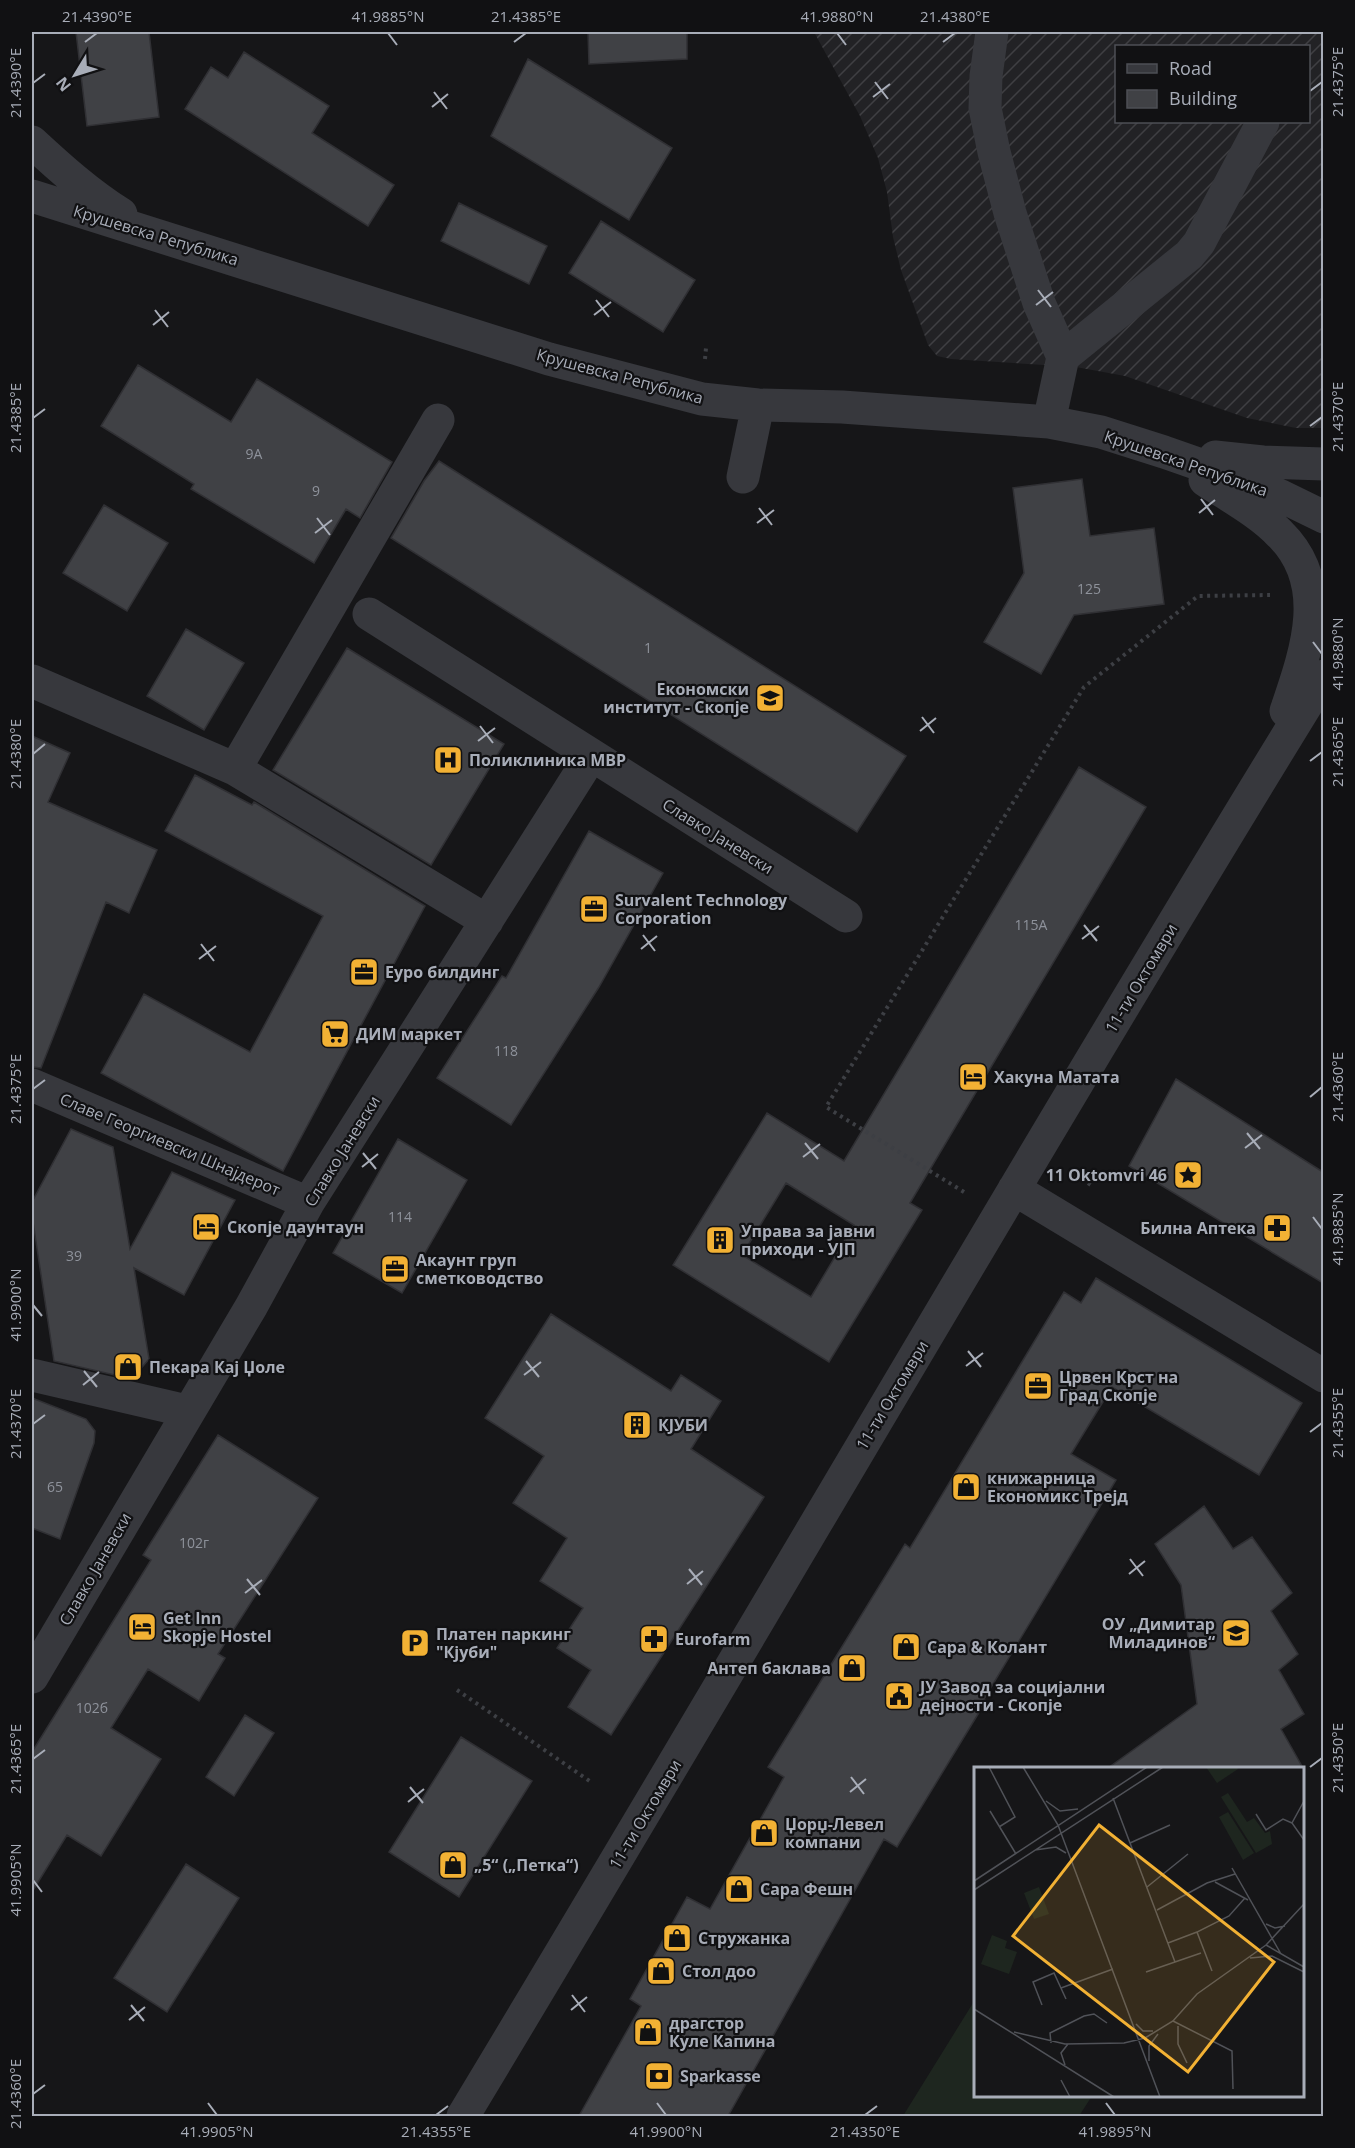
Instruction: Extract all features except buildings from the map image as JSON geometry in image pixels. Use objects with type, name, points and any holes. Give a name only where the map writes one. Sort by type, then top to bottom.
[{"type":"street","points":[[992,32],[986,76],[985,108],[994,152],[1010,213],[1039,303],[1063,357],[1049,422]]},
{"type":"street","points":[[1063,357],[1194,249],[1262,123]]},
{"type":"street","points":[[32,142],[64,173],[102,202],[153,234]]},
{"type":"street","name":"Крушевска Република","points":[[32,196],[549,359],[702,399],[758,405],[842,407],[1049,422],[1101,432],[1164,452],[1260,487],[1323,517]]},
{"type":"street","points":[[743,477],[758,405]]},
{"type":"street","points":[[235,769],[438,420]]},
{"type":"street","points":[[1164,452],[1263,462],[1323,464]]},
{"type":"street","points":[[1164,452],[1258,515],[1279,532],[1297,555],[1310,585],[1311,610],[1302,666],[1259,780]]},
{"type":"street","name":"Славко Јаневски","points":[[369,614],[846,916]]},
{"type":"street","name":"11-ти Октомври","points":[[463,2116],[643,1818],[1014,1189],[1323,676]]},
{"type":"street","points":[[32,681],[235,769],[487,921]]},
{"type":"street","name":"Славко Јаневски","points":[[32,1677],[187,1411],[259,1312],[308,1203],[591,756]]},
{"type":"street","name":"Славе Георгиевски Шнајдерот","points":[[32,1085],[308,1203]]},
{"type":"street","points":[[1014,1189],[1323,1376]]},
{"type":"street","points":[[32,1375],[187,1411]]},
{"type":"path","points":[[964,1192],[826,1107],[1084,687],[1198,596],[1280,595]]},
{"type":"path","points":[[457,1690],[591,1782]]},
{"type":"shaded area","points":[[814,32],[1323,32],[1323,428],[1296,428],[1247,418],[1125,376],[1076,367],[951,359],[937,356],[928,345],[901,270],[893,237],[887,192],[878,158],[860,116]]},
{"type":"shaded area","points":[[973,2003],[974,2097],[1091,2097],[1079,2116],[903,2116]]},
{"type":"place","name":"Економски институт - Скопје","points":[[770,698]]},
{"type":"place","name":"Поликлиника МВР","points":[[448,760]]},
{"type":"place","name":"Survalent Technology Corporation","points":[[594,909]]},
{"type":"place","name":"Еуро билдинг","points":[[364,972]]},
{"type":"place","name":"ДИМ маркет","points":[[335,1034]]},
{"type":"place","name":"Хакуна Матата","points":[[973,1077]]},
{"type":"place","name":"11 Oktomvri 46","points":[[1188,1175]]},
{"type":"place","name":"Скопје даунтаун","points":[[206,1227]]},
{"type":"place","name":"Билна Аптека","points":[[1277,1228]]},
{"type":"place","name":"Управа за јавни приходи - УЈП","points":[[720,1240]]},
{"type":"place","name":"Акаунт груп сметководство","points":[[395,1269]]},
{"type":"place","name":"Пекара Кај Џоле","points":[[128,1367]]},
{"type":"place","name":"Црвен Крст на Град Скопје","points":[[1038,1386]]},
{"type":"place","name":"КЈУБИ","points":[[637,1425]]},
{"type":"place","name":"книжарница Економикс Трејд","points":[[966,1487]]},
{"type":"place","name":"Get Inn Skopje Hostel","points":[[142,1627]]},
{"type":"place","name":"ОУ „Димитар Миладинов“","points":[[1236,1633]]},
{"type":"place","name":"Eurofarm","points":[[654,1639]]},
{"type":"place","name":"Платен паркинг \"Кјуби\"","points":[[415,1643]]},
{"type":"place","name":"Сара & Колант","points":[[906,1647]]},
{"type":"place","name":"Антеп баклава","points":[[852,1668]]},
{"type":"place","name":"ЈУ Завод за социјални дејности - Скопје","points":[[899,1696]]},
{"type":"place","name":"Џорџ-Левел компани","points":[[764,1833]]},
{"type":"place","name":"„5“ („Петка“)","points":[[453,1865]]},
{"type":"place","name":"Сара Фешн","points":[[739,1889]]},
{"type":"place","name":"Стружанка","points":[[677,1938]]},
{"type":"place","name":"Стол доо","points":[[661,1971]]},
{"type":"place","name":"драгстор Куле Капина","points":[[648,2032]]},
{"type":"place","name":"Sparkasse","points":[[659,2076]]}]
